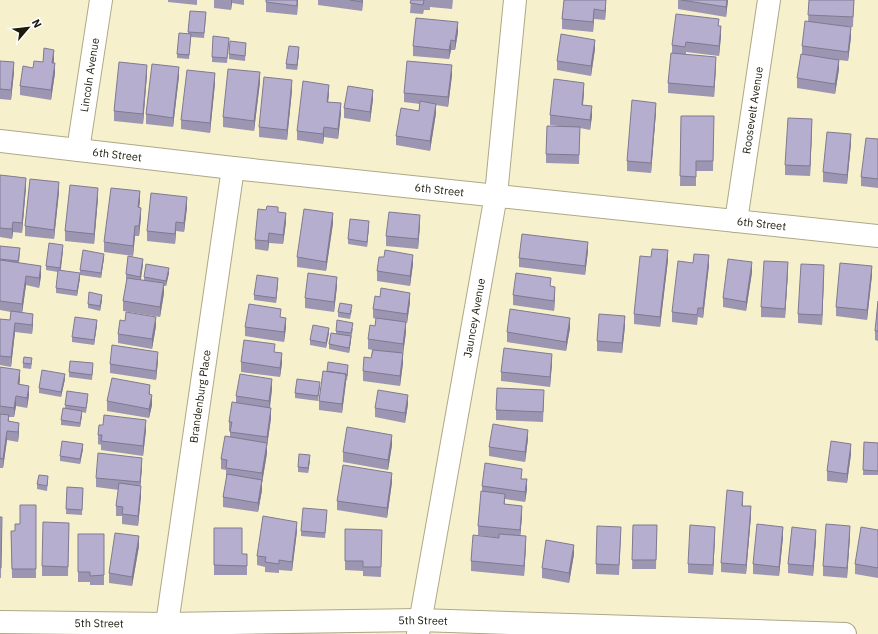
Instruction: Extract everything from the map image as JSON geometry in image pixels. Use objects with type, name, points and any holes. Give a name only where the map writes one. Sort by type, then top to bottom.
[{"type":"street","name":"Lincoln Avenue","points":[[78,150],[101,0]]},
{"type":"street","name":"Jauncey Avenue","points":[[419,627],[496,195],[515,0]]},
{"type":"street","name":"Roosevelt Avenue","points":[[736,221],[769,0]]},
{"type":"street","name":"6th Street","points":[[0,141],[233,168],[878,236]]},
{"type":"street","name":"Brandenburg Place","points":[[167,624],[233,168]]},
{"type":"street","name":"5th Street","points":[[0,622],[845,634]]},
{"type":"building","points":[[266,0],[297,0],[297,6],[266,2]]},
{"type":"building","points":[[350,0],[362,0],[362,2]]},
{"type":"building","points":[[411,0],[424,0],[423,5],[410,3]]},
{"type":"building","points":[[564,0],[606,0],[605,11],[594,9],[593,22],[562,19]]},
{"type":"building","points":[[681,0],[727,0],[726,7]]},
{"type":"building","points":[[809,0],[854,0],[853,17],[808,15]]},
{"type":"building","points":[[190,11],[206,12],[204,33],[188,32]]},
{"type":"building","points":[[676,14],[719,19],[718,26],[721,26],[719,46],[686,42],[685,47],[672,45]]},
{"type":"building","points":[[416,18],[458,22],[455,41],[451,40],[449,50],[413,46]]},
{"type":"building","points":[[805,21],[851,27],[848,52],[802,46]]},
{"type":"building","points":[[179,33],[191,34],[189,55],[177,54]]},
{"type":"building","points":[[561,34],[595,40],[591,66],[557,61]]},
{"type":"building","points":[[213,36],[229,38],[227,58],[212,57]]},
{"type":"building","points":[[230,41],[246,43],[245,56],[229,54]]},
{"type":"building","points":[[289,46],[299,47],[297,65],[286,64]]},
{"type":"building","points":[[44,48],[54,50],[52,63],[55,63],[51,90],[20,86],[23,66],[33,68],[34,61],[43,62]]},
{"type":"building","points":[[671,53],[716,57],[714,87],[668,83]]},
{"type":"building","points":[[801,54],[839,60],[835,84],[797,78]]},
{"type":"building","points":[[0,61],[14,62],[11,90],[0,89]]},
{"type":"building","points":[[407,61],[452,65],[448,97],[404,93]]},
{"type":"building","points":[[119,62],[147,65],[143,114],[114,111]]},
{"type":"building","points":[[152,64],[179,67],[173,118],[146,114]]},
{"type":"building","points":[[228,69],[260,72],[254,121],[223,117]]},
{"type":"building","points":[[187,70],[215,73],[210,123],[181,120]]},
{"type":"building","points":[[264,77],[292,80],[287,130],[259,127]]},
{"type":"building","points":[[554,79],[584,83],[582,105],[592,106],[590,120],[550,115]]},
{"type":"building","points":[[303,81],[329,85],[327,102],[341,103],[338,129],[324,127],[323,134],[297,131]]},
{"type":"building","points":[[348,86],[373,90],[370,112],[344,108]]},
{"type":"building","points":[[632,100],[656,103],[651,163],[627,161]]},
{"type":"building","points":[[420,101],[436,104],[430,141],[396,136],[401,108],[419,111]]},
{"type":"building","points":[[681,116],[714,116],[713,161],[696,161],[696,177],[680,176]]},
{"type":"building","points":[[788,118],[812,119],[810,166],[785,165]]},
{"type":"building","points":[[547,126],[580,127],[579,155],[546,154]]},
{"type":"building","points":[[827,132],[851,134],[847,175],[823,172]]},
{"type":"building","points":[[866,138],[878,139],[878,179],[861,177]]},
{"type":"building","points":[[0,175],[26,178],[22,223],[13,222],[12,229],[0,228]]},
{"type":"building","points":[[30,179],[59,182],[54,230],[25,226]]},
{"type":"building","points":[[70,185],[98,188],[94,234],[65,231]]},
{"type":"building","points":[[111,188],[140,191],[138,207],[141,208],[139,226],[135,226],[133,246],[104,242]]},
{"type":"building","points":[[151,193],[187,197],[184,223],[176,222],[175,234],[147,231]]},
{"type":"building","points":[[267,206],[278,207],[278,212],[286,213],[283,235],[269,233],[268,241],[255,240],[258,209],[266,210]]},
{"type":"building","points":[[304,209],[333,213],[326,262],[297,257]]},
{"type":"building","points":[[389,212],[420,215],[418,239],[386,236]]},
{"type":"building","points":[[350,219],[369,221],[367,242],[348,239]]},
{"type":"building","points":[[522,234],[588,242],[585,266],[519,258]]},
{"type":"building","points":[[49,243],[63,245],[60,268],[46,266]]},
{"type":"building","points":[[0,246],[20,248],[18,261],[0,259]]},
{"type":"building","points":[[652,249],[668,250],[660,317],[634,314],[640,256],[651,257]]},
{"type":"building","points":[[83,250],[104,254],[101,273],[80,270]]},
{"type":"building","points":[[385,250],[413,255],[410,276],[377,271],[379,257],[384,257]]},
{"type":"building","points":[[694,254],[709,255],[703,308],[698,308],[697,315],[672,312],[678,261],[693,263]]},
{"type":"building","points":[[128,256],[143,259],[140,277],[126,274]]},
{"type":"building","points":[[728,259],[752,262],[746,302],[723,298]]},
{"type":"building","points":[[0,260],[41,266],[39,278],[26,276],[22,304],[0,301]]},
{"type":"building","points":[[764,261],[788,262],[785,309],[761,307]]},
{"type":"building","points":[[840,263],[872,266],[867,310],[836,307]]},
{"type":"building","points":[[146,264],[169,268],[166,281],[144,277]]},
{"type":"building","points":[[801,264],[824,265],[822,315],[798,314]]},
{"type":"building","points":[[58,270],[80,273],[77,291],[56,288]]},
{"type":"building","points":[[308,273],[337,277],[334,302],[305,298]]},
{"type":"building","points":[[516,273],[551,278],[550,286],[555,287],[554,301],[513,295]]},
{"type":"building","points":[[257,275],[278,278],[276,298],[254,295]]},
{"type":"building","points":[[127,278],[164,283],[160,307],[123,301]]},
{"type":"building","points":[[381,288],[410,293],[407,314],[373,309],[375,296],[380,297]]},
{"type":"building","points":[[89,292],[102,295],[100,306],[88,304]]},
{"type":"building","points":[[878,301],[878,331],[875,331]]},
{"type":"building","points":[[340,303],[352,305],[350,314],[338,312]]},
{"type":"building","points":[[249,304],[281,309],[280,317],[286,318],[284,332],[245,327]]},
{"type":"building","points":[[510,309],[570,318],[566,342],[507,332]]},
{"type":"building","points":[[11,311],[33,314],[32,325],[15,323],[11,357],[0,356],[0,319],[10,320]]},
{"type":"building","points":[[126,312],[156,317],[152,339],[118,334],[120,320],[125,321]]},
{"type":"building","points":[[599,314],[625,316],[622,343],[597,341]]},
{"type":"building","points":[[75,317],[97,320],[94,340],[72,337]]},
{"type":"building","points":[[376,318],[406,322],[403,344],[368,339],[370,325],[375,326]]},
{"type":"building","points":[[337,320],[353,323],[351,333],[336,331]]},
{"type":"building","points":[[313,325],[329,328],[326,343],[310,340]]},
{"type":"building","points":[[331,333],[351,336],[349,348],[329,344]]},
{"type":"building","points":[[244,340],[275,344],[274,352],[282,353],[280,368],[241,362]]},
{"type":"building","points":[[112,345],[158,352],[156,371],[110,364]]},
{"type":"building","points":[[504,348],[552,354],[550,377],[501,372]]},
{"type":"building","points":[[373,350],[403,353],[400,376],[363,371],[364,357],[371,358]]},
{"type":"building","points":[[24,357],[32,358],[31,364],[23,363]]},
{"type":"building","points":[[70,361],[93,363],[92,375],[69,372]]},
{"type":"building","points":[[328,362],[348,365],[347,376],[346,374],[327,371]]},
{"type":"building","points":[[0,367],[20,370],[18,384],[29,386],[27,398],[16,396],[14,408],[0,406]]},
{"type":"building","points":[[42,370],[65,374],[61,392],[39,388]]},
{"type":"building","points":[[323,371],[346,374],[342,404],[319,401]]},
{"type":"building","points":[[240,374],[272,379],[269,401],[236,396]]},
{"type":"building","points":[[112,378],[150,385],[149,394],[152,395],[149,409],[107,401]]},
{"type":"building","points":[[297,379],[320,382],[318,396],[295,393]]},
{"type":"building","points":[[497,388],[544,390],[543,412],[496,410]]},
{"type":"building","points":[[378,390],[408,395],[405,413],[375,408]]},
{"type":"building","points":[[67,391],[88,394],[86,408],[65,405]]},
{"type":"building","points":[[232,402],[271,408],[267,437],[230,432],[232,422],[229,422]]},
{"type":"building","points":[[63,408],[82,411],[80,423],[61,420]]},
{"type":"building","points":[[0,414],[9,415],[8,421],[19,423],[18,432],[7,431],[3,459],[0,458]]},
{"type":"building","points":[[104,415],[146,420],[143,446],[101,441],[102,435],[98,435],[99,425],[103,425]]},
{"type":"building","points":[[493,424],[528,430],[525,452],[489,447]]},
{"type":"building","points":[[347,427],[392,435],[388,460],[343,452]]},
{"type":"building","points":[[225,436],[267,443],[262,473],[226,468],[227,460],[221,459]]},
{"type":"building","points":[[62,441],[83,444],[80,459],[60,456]]},
{"type":"building","points":[[831,441],[851,444],[847,474],[827,471]]},
{"type":"building","points":[[864,442],[878,443],[878,471],[863,470]]},
{"type":"building","points":[[98,453],[142,458],[140,482],[96,478]]},
{"type":"building","points":[[299,454],[310,455],[308,468],[298,467]]},
{"type":"building","points":[[485,463],[522,469],[521,479],[527,479],[525,492],[482,486]]},
{"type":"building","points":[[343,465],[392,473],[387,508],[337,501]]},
{"type":"building","points":[[227,474],[262,480],[258,503],[223,497]]},
{"type":"building","points":[[39,475],[48,476],[47,486],[37,484]]},
{"type":"building","points":[[119,483],[141,486],[138,516],[122,514],[123,507],[116,506]]},
{"type":"building","points":[[67,487],[83,488],[82,510],[66,509]]},
{"type":"building","points":[[727,490],[743,492],[742,506],[751,506],[746,565],[721,563]]},
{"type":"building","points":[[481,491],[505,494],[504,504],[522,506],[520,530],[478,526]]},
{"type":"building","points":[[20,505],[36,505],[36,569],[12,569],[11,531],[15,531],[15,524],[20,524]]},
{"type":"building","points":[[303,508],[327,510],[325,533],[301,531]]},
{"type":"building","points":[[263,516],[297,522],[292,562],[279,560],[279,564],[265,562],[266,557],[257,556]]},
{"type":"building","points":[[0,517],[2,517],[1,568],[0,568]]},
{"type":"building","points":[[43,522],[69,523],[68,567],[42,566]]},
{"type":"building","points":[[757,524],[783,527],[779,567],[753,564]]},
{"type":"building","points":[[826,524],[850,526],[847,568],[823,566]]},
{"type":"building","points":[[633,525],[657,525],[656,560],[632,560]]},
{"type":"building","points":[[690,525],[715,527],[713,565],[688,564]]},
{"type":"building","points":[[597,526],[621,527],[619,565],[596,564]]},
{"type":"building","points":[[792,527],[816,530],[813,566],[788,564]]},
{"type":"building","points":[[861,527],[878,530],[878,568],[855,564]]},
{"type":"building","points":[[214,528],[242,528],[242,554],[247,554],[247,566],[214,565]]},
{"type":"building","points":[[345,529],[382,530],[381,567],[363,567],[363,561],[345,561]]},
{"type":"building","points":[[115,533],[139,536],[132,577],[109,573]]},
{"type":"building","points":[[78,534],[104,534],[104,575],[90,576],[90,572],[78,572]]},
{"type":"building","points":[[499,534],[526,536],[524,566],[471,561],[473,535],[499,538]]},
{"type":"building","points":[[546,540],[574,545],[569,573],[542,568]]}]
